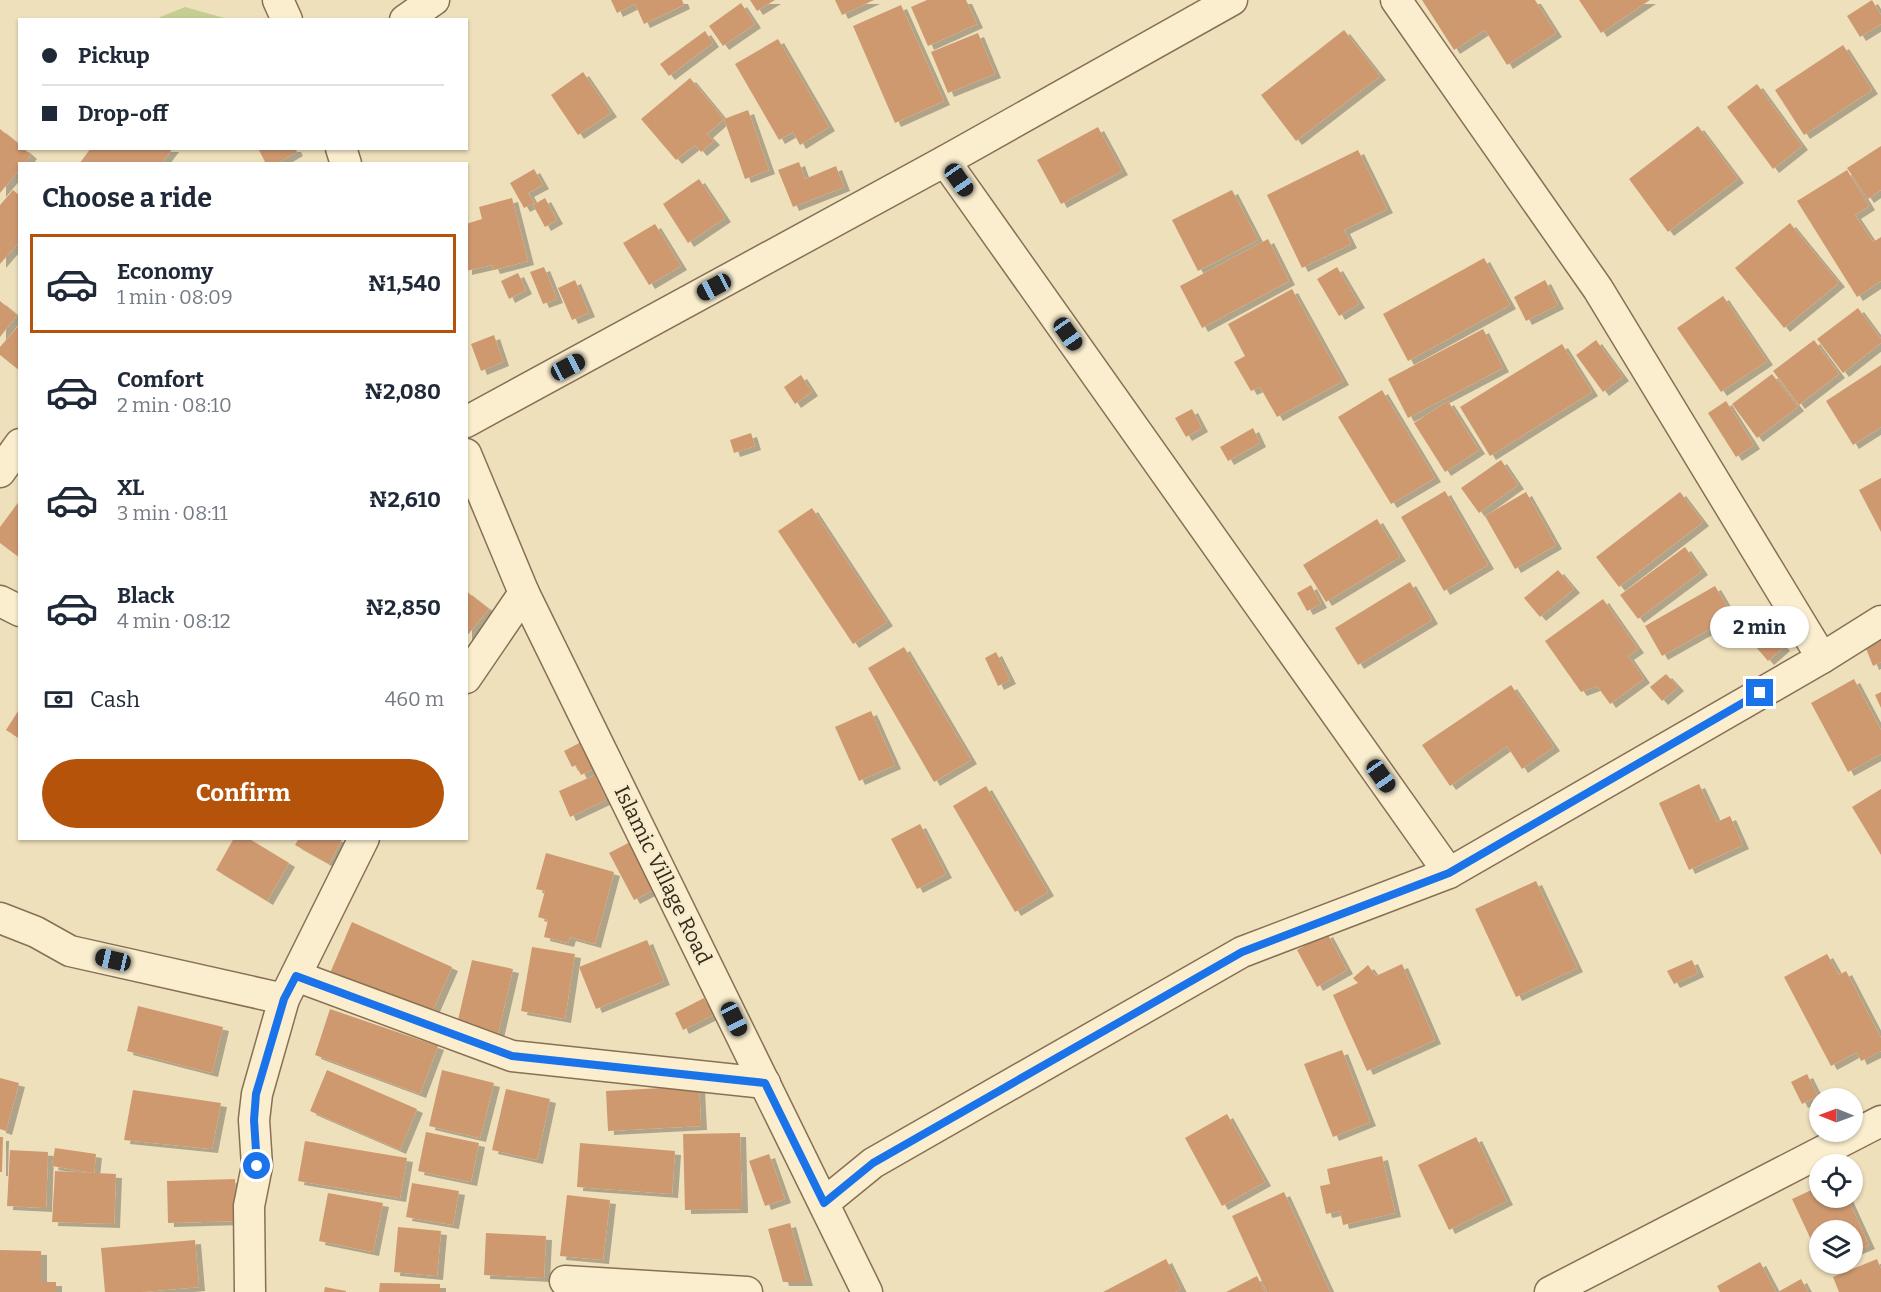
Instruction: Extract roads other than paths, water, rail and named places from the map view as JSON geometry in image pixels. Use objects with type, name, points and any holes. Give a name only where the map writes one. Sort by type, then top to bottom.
[{"type":"street","points":[[278,0],[286,18]]},
{"type":"street","points":[[408,18],[434,0]]},
{"type":"street","points":[[468,421],[945,161],[1232,0]]},
{"type":"street","points":[[1396,0],[1598,289],[1822,658]]},
{"type":"street","points":[[945,161],[1449,873]]},
{"type":"street","points":[[0,472],[18,447]]},
{"type":"street","name":"Islamic Village Road","points":[[468,459],[524,593],[867,1292]]},
{"type":"street","points":[[468,675],[524,593]]},
{"type":"street","points":[[0,601],[18,610]]},
{"type":"street","points":[[824,1203],[873,1163],[1242,952],[1449,873],[1822,658],[1881,621]]},
{"type":"street","points":[[250,1292],[249,1206],[257,1166],[254,1120],[256,1094],[290,987],[363,840]]},
{"type":"street","points":[[2,927],[36,932],[70,951],[290,987],[512,1056],[765,1083]]},
{"type":"street","points":[[1550,1292],[1881,1121]]},
{"type":"street","points":[[565,1281],[747,1292]]}]
